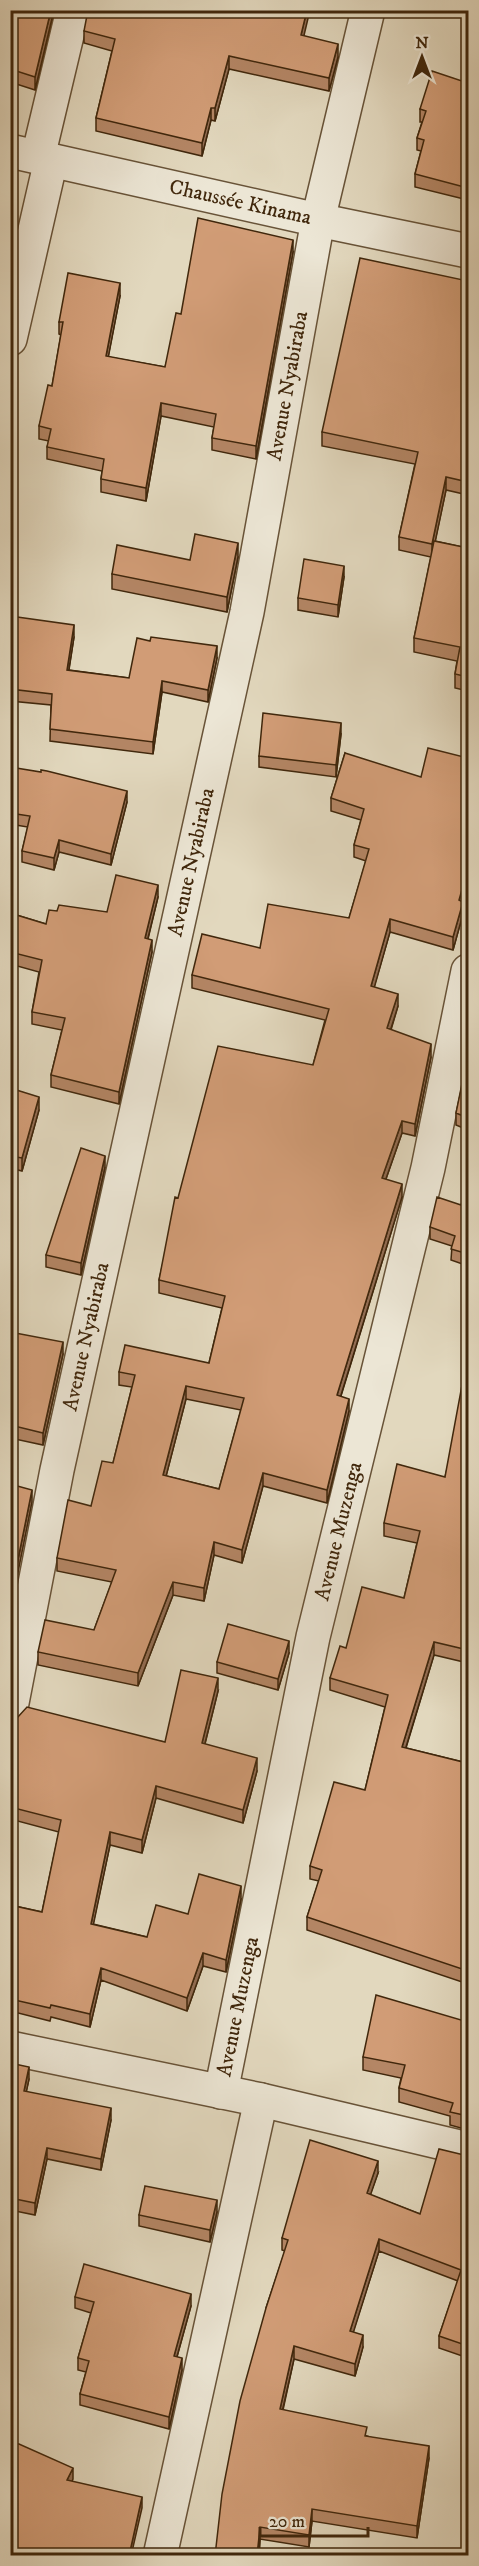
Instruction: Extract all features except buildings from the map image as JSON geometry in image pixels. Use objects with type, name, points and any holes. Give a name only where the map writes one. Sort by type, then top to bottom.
[{"type":"street","points":[[10,339],[33,156],[73,10]]},
{"type":"street","name":"Avenue Nyabiraba","points":[[10,1713],[57,1470],[247,612],[318,220],[368,10]]},
{"type":"street","name":"Chaussée Kinama","points":[[33,156],[468,251]]},
{"type":"street","name":"Avenue Muzenga","points":[[221,2092],[313,1637],[428,1168],[468,971]]},
{"type":"street","points":[[10,2048],[261,2100],[468,2149]]},
{"type":"street","points":[[160,2556],[261,2100]]}]
